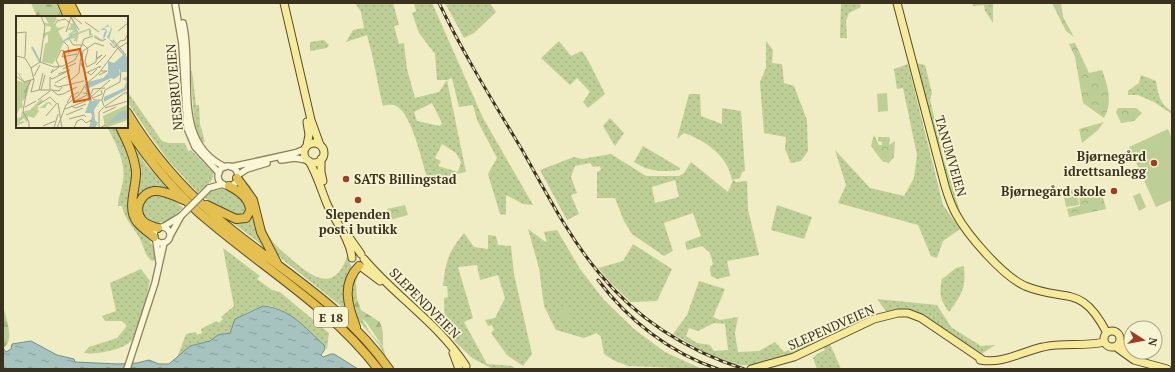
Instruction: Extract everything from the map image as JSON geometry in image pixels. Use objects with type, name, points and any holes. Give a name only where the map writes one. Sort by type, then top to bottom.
[{"type":"highway","points":[[62,3],[68,16]]},
{"type":"highway","points":[[70,3],[76,16]]},
{"type":"highway","name":"E 18","points":[[128,113],[161,161],[200,202],[230,228],[337,311],[357,330],[388,368]]},
{"type":"highway","points":[[120,128],[129,145],[135,165],[135,181],[132,204],[134,216],[139,224],[155,239]]},
{"type":"highway","name":"E 18","points":[[128,128],[155,166],[186,201],[215,226],[331,317],[352,338],[378,369]]},
{"type":"highway","name":"E 18","points":[[238,176],[253,200],[261,232],[278,265]]},
{"type":"highway","name":"E 18","points":[[200,202],[236,219],[246,218],[250,211],[248,203],[242,194],[221,181]]},
{"type":"highway","name":"E 18","points":[[163,226],[145,223],[139,215],[139,204],[145,195],[151,192],[159,191],[186,201]]},
{"type":"highway","name":"E 18","points":[[357,330],[348,307],[347,294],[350,279],[361,261]]},
{"type":"main road","points":[[281,3],[307,120],[309,134],[304,155],[317,175],[329,207],[346,240],[353,264],[361,261]]},
{"type":"main road","points":[[284,3],[311,120],[324,153],[321,159],[321,175],[330,200],[361,261]]},
{"type":"main road","name":"TANUMVEIEN","points":[[897,3],[945,186],[951,204],[960,220],[1010,277],[1030,288],[1071,296],[1083,301],[1092,309],[1107,333]]},
{"type":"main road","points":[[306,147],[314,143],[320,145]]},
{"type":"main road","points":[[308,161],[314,163],[321,159]]},
{"type":"main road","points":[[352,258],[354,254],[361,261]]},
{"type":"main road","name":"SLEPENDVEIEN","points":[[361,261],[376,278],[440,336],[466,368]]},
{"type":"main road","name":"SLEPENDVEIEN","points":[[751,369],[794,357],[862,324],[890,314],[904,313],[914,315],[940,331],[975,359],[999,361],[1027,351],[1051,345],[1086,345],[1104,342]]},
{"type":"main road","points":[[1112,331],[1117,332],[1120,336],[1118,344],[1109,347],[1104,342],[1104,337],[1107,333],[1112,331]]},
{"type":"main road","points":[[1118,344],[1134,360],[1167,369]]},
{"type":"street","name":"NESBRUVEIEN","points":[[175,3],[178,12],[182,44],[187,130],[195,148],[221,181]]},
{"type":"street","name":"NESBRUVEIEN","points":[[178,12],[181,16],[186,36],[189,108],[192,131],[196,140],[205,152],[225,167]]},
{"type":"street","points":[[221,181],[225,167],[295,153],[306,147]]},
{"type":"street","points":[[160,262],[154,233],[181,216],[209,188],[221,181],[235,183],[238,176],[249,168],[287,159],[298,158],[308,161]]},
{"type":"street","points":[[231,167],[238,176]]},
{"type":"street","points":[[127,369],[160,262],[164,243],[170,236],[181,216]]},
{"type":"street","points":[[163,226],[170,236]]},
{"type":"street","points":[[155,239],[164,243]]},
{"type":"green space","points":[[31,3],[56,3],[62,16],[37,16]]},
{"type":"green space","points":[[355,3],[393,3],[399,25],[394,26],[399,44],[404,43],[407,69],[415,98],[439,92],[447,80],[466,172],[428,180],[416,139],[407,118],[402,110],[396,106],[383,106],[367,35],[346,42],[353,30],[364,28],[361,12]],"holes":[[[432,103],[442,123],[440,126],[417,121],[414,112]],[[442,144],[456,153],[461,162],[458,172],[438,166],[441,161],[435,158]]]},
{"type":"green space","points":[[414,3],[432,3],[483,118],[533,205],[523,204],[506,195],[506,215],[500,214],[488,174],[497,158],[477,120],[473,105],[459,107],[452,78],[447,80],[437,80],[435,54],[419,33],[412,13],[416,11]]},
{"type":"green space","points":[[445,3],[490,3],[496,12],[474,33],[464,38]]},
{"type":"green space","points":[[841,3],[860,3],[861,7],[849,13],[846,21],[847,38],[840,38]]},
{"type":"green space","points":[[972,3],[993,3],[993,23],[985,11],[984,5],[973,6]]},
{"type":"green space","points":[[1052,3],[1061,3],[1063,17],[1074,37],[1066,31]]},
{"type":"green space","points":[[324,40],[329,45],[327,48],[310,51],[310,42]]},
{"type":"green space","points":[[559,41],[571,56],[582,51],[605,94],[588,108],[583,102],[590,92],[577,78],[570,85],[541,58]]},
{"type":"green space","points":[[766,41],[773,50],[772,63],[782,64],[784,83],[794,86],[807,120],[808,151],[801,161],[791,163],[785,149],[786,137],[764,133],[760,82],[766,68]]},
{"type":"green space","points":[[1075,43],[1089,73],[1102,70],[1109,94],[1107,112],[1104,118],[1083,103],[1075,57],[1069,44]]},
{"type":"green space","points":[[916,63],[925,65],[932,93],[930,99],[943,157],[962,218],[950,194]]},
{"type":"green space","points":[[908,64],[943,205],[960,229],[943,241],[937,258],[931,256],[918,225],[838,203],[846,185],[835,150],[870,188],[904,196],[914,178],[917,155],[903,88],[897,89],[894,69]]},
{"type":"green space","points":[[190,71],[192,71],[196,105],[199,105],[200,124],[205,142],[201,142],[195,127]]},
{"type":"green space","points":[[1141,75],[1156,81],[1160,99],[1168,109],[1172,111],[1172,114],[1154,102],[1138,95],[1128,95],[1128,91],[1139,83]]},
{"type":"green space","points":[[128,92],[162,141],[168,143],[185,143],[188,151],[191,150],[211,171],[212,170],[212,180],[198,193],[168,160],[128,102]]},
{"type":"green space","points":[[887,93],[888,111],[878,112],[877,94]]},
{"type":"green space","points":[[689,94],[700,94],[701,116],[722,124],[722,108],[741,111],[745,171],[742,172],[740,178],[732,180],[730,171],[721,157],[715,150],[700,140],[684,133],[677,139]]},
{"type":"green space","points":[[1118,108],[1136,108],[1142,113],[1134,121],[1121,123],[1116,112]]},
{"type":"green space","points":[[610,118],[624,133],[615,146],[603,126]]},
{"type":"green space","points":[[1104,122],[1098,130],[1082,143],[1079,129]]},
{"type":"green space","points":[[108,128],[117,128],[127,148],[134,171],[130,203],[155,250],[155,260],[152,261],[148,257],[138,235],[127,220],[122,206],[118,206],[124,174],[122,160],[117,146]]},
{"type":"green space","name":"Bjørnegård idrettsanlegg","points":[[1168,129],[1172,138],[1172,200],[1156,207],[1129,147]]},
{"type":"green space","points":[[874,135],[879,145],[882,145],[882,142],[878,141],[878,137],[889,137],[889,145],[895,141],[894,157],[888,164],[887,162],[883,162],[871,146]]},
{"type":"green space","points":[[132,144],[147,166],[170,190],[163,189],[137,201]]},
{"type":"green space","points":[[643,146],[680,168],[680,170],[667,171],[650,169],[634,162]]},
{"type":"green space","points":[[611,154],[646,176],[679,176],[684,173],[691,162],[728,192],[733,180],[736,182],[747,181],[748,210],[759,255],[727,261],[730,276],[717,279],[711,276],[710,267],[713,264],[710,253],[702,246],[687,250],[685,242],[701,236],[693,213],[664,223],[673,251],[664,256],[632,234],[624,221],[615,198],[597,198],[597,172],[601,170],[600,166],[593,167],[590,163],[575,166],[571,177],[577,193],[571,195],[579,214],[567,220],[540,170],[574,157],[582,159]],"holes":[[[675,180],[679,197],[655,203],[652,187]]]},
{"type":"green space","points":[[246,181],[255,194],[270,238],[280,249],[306,271],[314,276],[329,278],[336,275],[343,267],[348,254],[349,262],[353,268],[346,310],[283,260],[271,247]]},
{"type":"green space","points":[[220,189],[233,192],[246,203],[247,212],[239,217],[215,206],[204,197],[213,190]]},
{"type":"green space","points":[[1076,189],[1079,205],[1066,207],[1063,191]]},
{"type":"green space","points":[[156,193],[173,199],[183,208],[166,222],[151,223],[142,215],[142,206],[146,199]]},
{"type":"green space","points":[[1102,193],[1106,209],[1069,217],[1067,209],[1080,206],[1079,198]]},
{"type":"green space","points":[[1140,193],[1146,207],[1139,211],[1133,196]]},
{"type":"green space","points":[[405,205],[408,215],[390,220],[387,209]]},
{"type":"green space","points":[[777,205],[812,217],[804,239],[771,230]]},
{"type":"green space","points":[[252,213],[268,252],[257,241],[221,214],[233,220]]},
{"type":"green space","points":[[528,229],[547,243],[544,232],[557,230],[580,269],[604,300],[634,329],[665,352],[702,369],[628,366],[613,360],[604,354],[601,337],[597,333],[584,338],[556,330],[544,306],[539,268]]},
{"type":"green space","points":[[464,233],[474,247],[488,249],[488,235],[496,236],[498,245],[511,246],[514,274],[532,354],[523,366],[507,355],[491,333],[494,330],[492,325],[488,326],[485,320],[495,318],[505,298],[498,275],[480,280],[477,265],[458,267],[473,318],[464,322],[487,364],[512,366],[516,369],[493,369],[472,358],[445,332],[444,298],[448,297],[447,286],[443,286],[445,270],[454,246]]},
{"type":"green space","points":[[633,244],[672,269],[657,301],[631,302],[598,268],[623,261]]},
{"type":"green space","points":[[223,248],[260,276],[257,279],[272,290],[280,292],[329,333],[327,349],[307,329],[288,314],[270,306],[263,306],[236,319],[230,333],[218,335],[210,341],[190,346],[177,358],[186,334],[196,332],[197,335],[202,333],[201,329],[216,321],[219,323],[223,319],[221,317],[234,306]]},
{"type":"green space","points":[[964,266],[964,286],[949,312],[941,297],[942,279],[956,268]]},
{"type":"green space","points":[[141,269],[150,281],[134,337],[127,344],[116,349],[102,352],[84,353],[89,347],[117,338],[127,326],[122,321],[105,321],[102,316],[116,311],[110,283]]},
{"type":"green space","points":[[359,272],[356,282],[357,299],[354,306],[371,334],[383,347],[386,357],[379,345],[355,316],[350,287]]},
{"type":"green space","points":[[699,281],[725,289],[713,317],[720,320],[738,317],[735,333],[738,352],[759,351],[775,342],[784,352],[802,344],[815,342],[789,355],[769,362],[740,365],[714,357],[673,334],[687,315]],"holes":[[[714,323],[725,324],[728,350],[714,351],[710,345],[697,343],[686,336],[689,328],[698,331]]]},
{"type":"green space","points":[[357,299],[361,310],[380,322],[383,332],[383,347],[366,322],[359,317],[357,310],[353,305]]},
{"type":"green space","points":[[877,299],[937,305],[951,327],[981,346],[995,345],[980,355],[908,311],[886,311]]},
{"type":"green space","points":[[3,305],[9,328],[9,340],[7,345],[3,348]]},
{"type":"green space","points":[[567,305],[571,318],[562,321],[558,307]]},
{"type":"green space","points":[[830,344],[841,369],[817,369],[813,358],[825,350],[823,346]]},
{"type":"water","points":[[263,306],[281,311],[296,320],[324,345],[325,349],[321,355],[323,357],[334,354],[358,369],[3,369],[3,348],[6,352],[11,349],[12,344],[31,341],[57,355],[74,359],[75,362],[118,364],[137,363],[149,360],[159,364],[169,364],[190,346],[210,341],[218,335],[230,333],[235,319]]},
{"type":"railway","points":[[439,3],[468,58],[557,212],[577,244],[599,273],[630,305],[665,332],[703,353],[744,369]]},
{"type":"railway","points":[[598,280],[623,309],[651,334],[683,354],[718,369]]},
{"type":"place","name":"Bjørnegård idrettsanlegg","points":[[1154,163]]},
{"type":"place","name":"SATS Billingstad","points":[[346,179]]},
{"type":"place","name":"Bjørnegård skole","points":[[1114,191]]},
{"type":"place","name":"Slependen post i butikk","points":[[358,200]]}]
